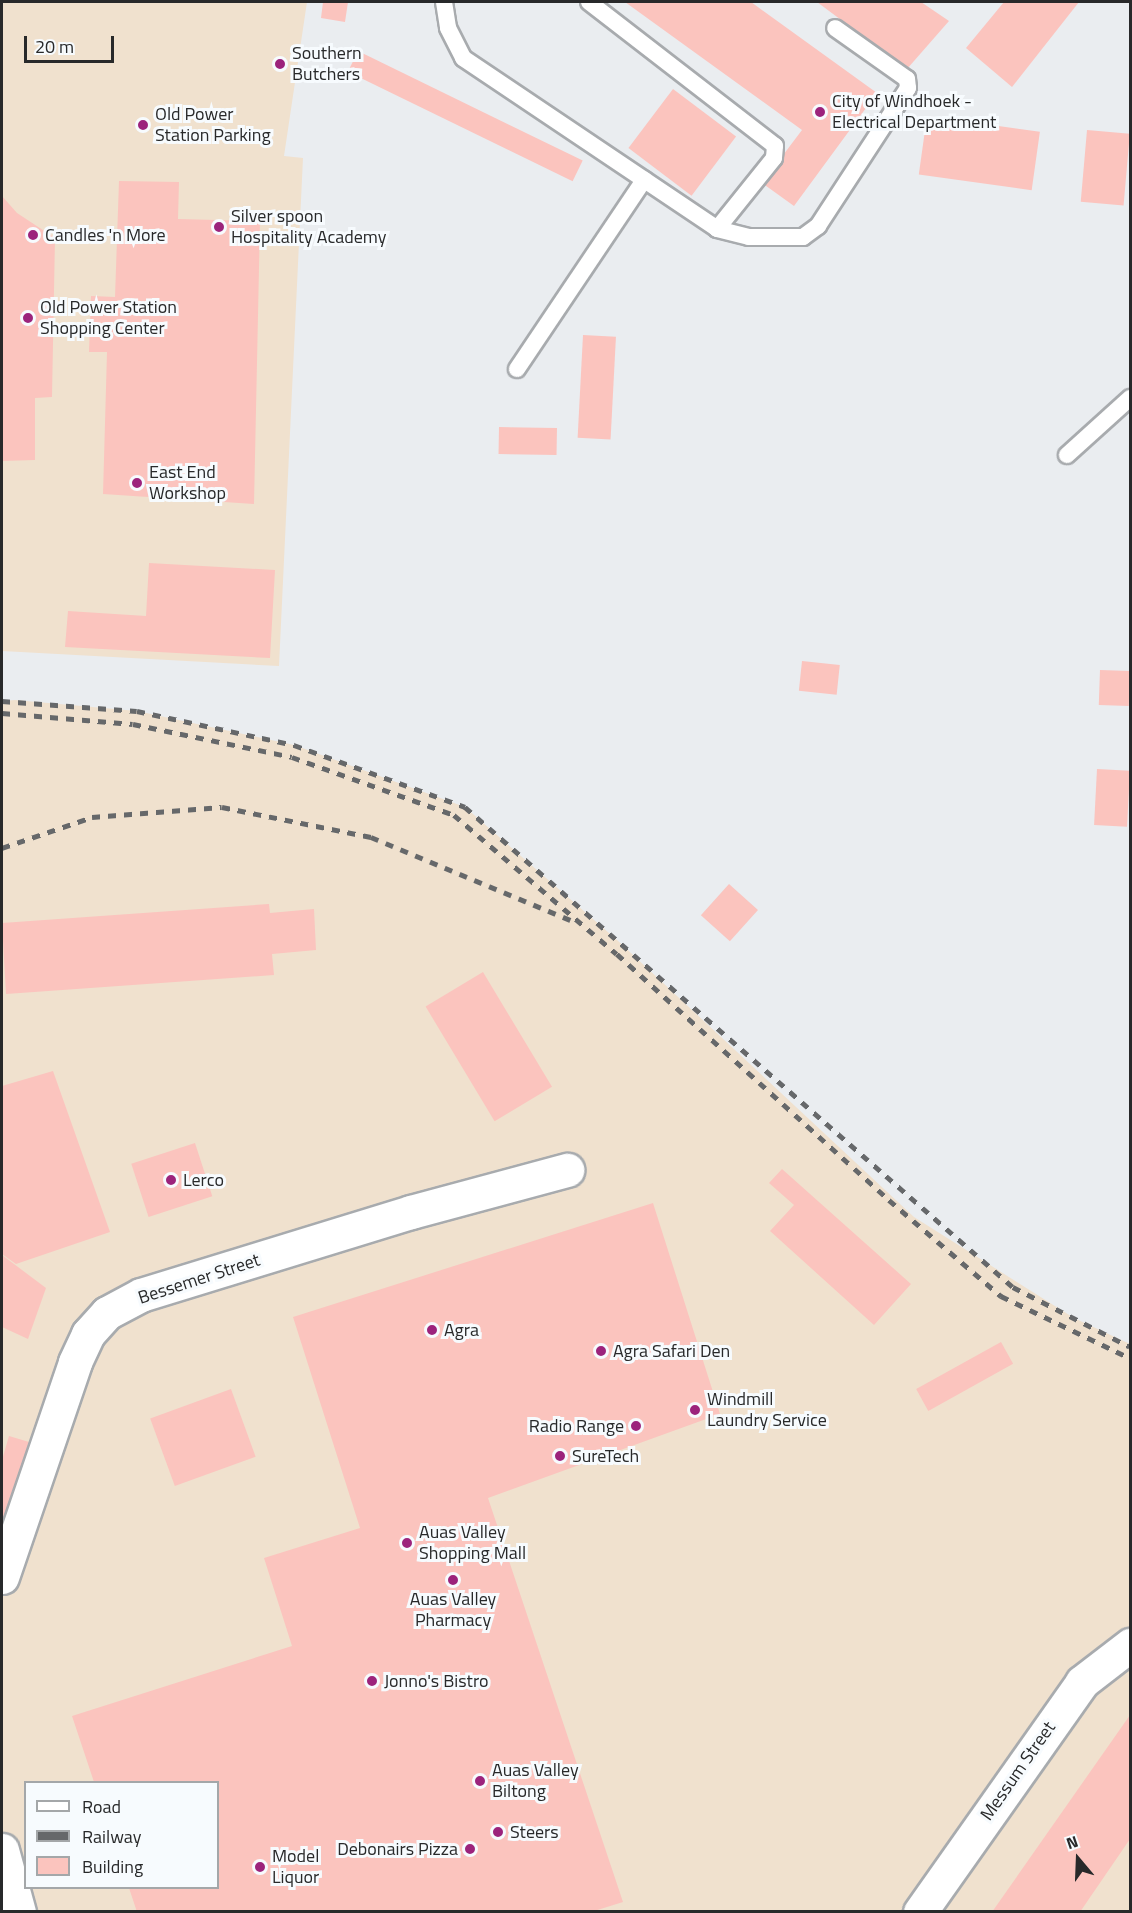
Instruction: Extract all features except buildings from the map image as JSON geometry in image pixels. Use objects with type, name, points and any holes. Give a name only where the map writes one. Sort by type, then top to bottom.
[{"type":"street","name":"Bessemer Street","points":[[2,1577],[75,1362],[88,1334],[107,1313],[141,1295],[422,1209],[567,1170]]},
{"type":"street","name":"Messum Street","points":[[920,1911],[1082,1682],[1131,1645]]},
{"type":"street","points":[[2,1850],[20,1911]]},
{"type":"lane","points":[[444,2],[448,28],[463,58],[717,229],[749,237],[790,238],[811,232],[906,93],[907,79],[835,28]]},
{"type":"lane","points":[[589,2],[775,146],[774,158],[717,229]]},
{"type":"lane","points":[[517,369],[644,180]]},
{"type":"lane","points":[[1067,455],[1131,398]]},
{"type":"shaded area","points":[[2,2],[307,2],[284,156],[303,158],[279,666],[2,651]]},
{"type":"shaded area","points":[[15,700],[137,711],[294,745],[465,807],[617,940],[914,1217],[1074,1318],[1130,1344],[1130,1911],[2,1912],[2,701]]},
{"type":"railway","points":[[2,701],[137,711],[294,745],[465,807],[1013,1287],[1130,1347]]},
{"type":"railway","points":[[2,713],[133,724],[292,757],[454,815],[617,954],[889,1200],[1001,1296],[1130,1358]]},
{"type":"railway","points":[[2,848],[92,817],[222,807],[371,837],[573,921]]},
{"type":"place","name":"Southern Butchers","points":[[280,64]]},
{"type":"place","name":"City of Windhoek - Electrical Department","points":[[820,112]]},
{"type":"place","name":"Old Power Station Parking","points":[[143,125]]},
{"type":"place","name":"Silver spoon Hospitality Academy","points":[[219,227]]},
{"type":"place","name":"Candles 'n More","points":[[33,235]]},
{"type":"place","name":"Old Power Station Shopping Center","points":[[28,318]]},
{"type":"place","name":"East End Workshop","points":[[137,483]]},
{"type":"place","name":"Lerco","points":[[171,1180]]},
{"type":"place","name":"Agra","points":[[432,1330]]},
{"type":"place","name":"Agra Safari Den","points":[[601,1351]]},
{"type":"place","name":"Windmill Laundry Service","points":[[695,1410]]},
{"type":"place","name":"Radio Range","points":[[636,1426]]},
{"type":"place","name":"SureTech","points":[[560,1456]]},
{"type":"place","name":"Auas Valley Shopping Mall","points":[[407,1543]]},
{"type":"place","name":"Auas Valley Pharmacy","points":[[453,1580]]},
{"type":"place","name":"Jonno's Bistro","points":[[372,1681]]},
{"type":"place","name":"Auas Valley Biltong","points":[[480,1781]]},
{"type":"place","name":"Steers","points":[[498,1832]]},
{"type":"place","name":"Debonairs Pizza","points":[[470,1849]]},
{"type":"place","name":"Model Liquor","points":[[260,1867]]}]
